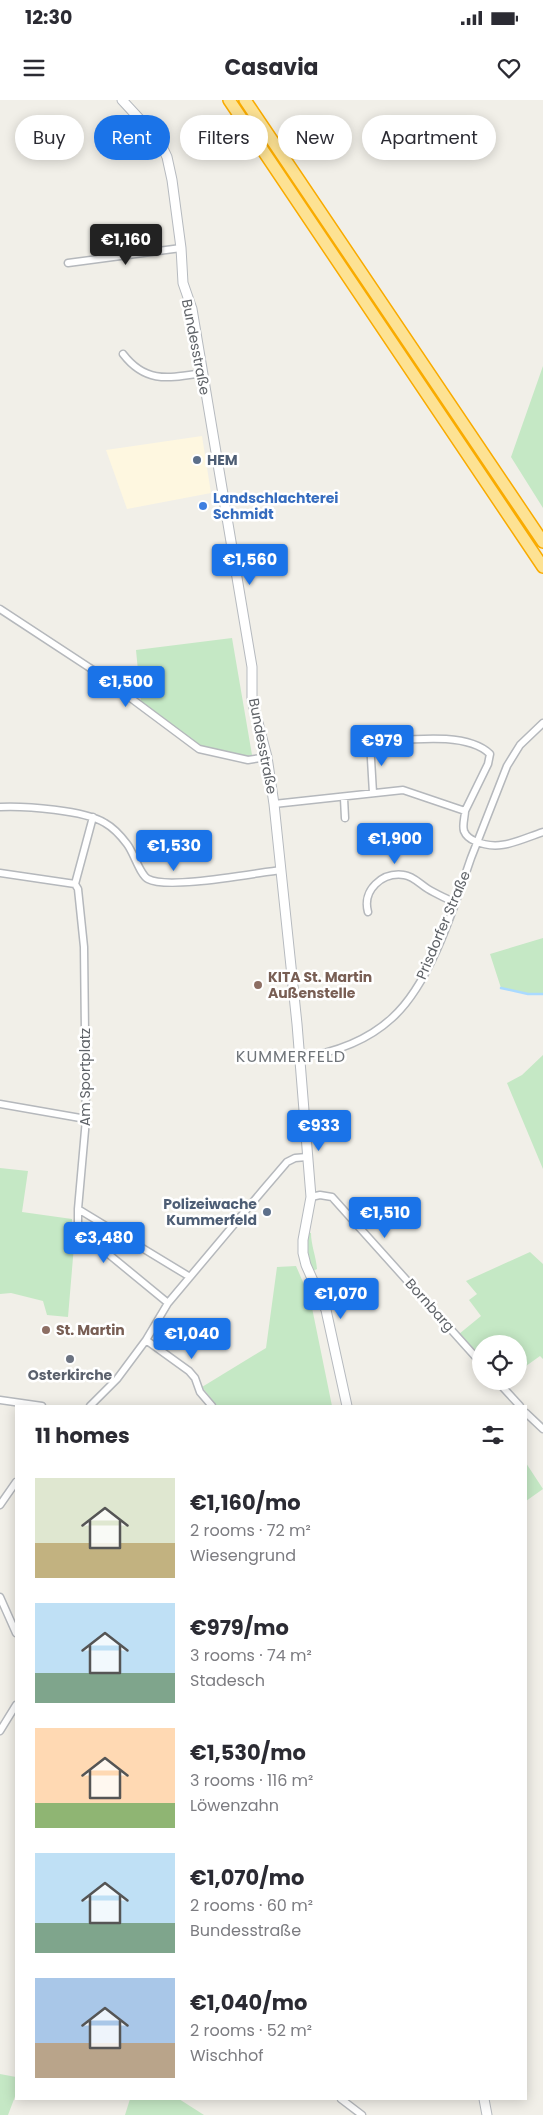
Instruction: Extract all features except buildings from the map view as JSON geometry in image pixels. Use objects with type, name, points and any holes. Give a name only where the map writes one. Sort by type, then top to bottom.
[{"type":"highway","points":[[229,100],[543,568]]},
{"type":"highway","points":[[245,100],[543,542]]},
{"type":"street","name":"Bundesstraße","points":[[122,100],[154,134],[167,157],[172,180],[181,248],[182,283],[192,309],[252,667],[252,700],[267,757],[274,804],[311,1197],[302,1240],[303,1253],[306,1265],[326,1310],[347,1405]]},
{"type":"street","points":[[68,263],[181,248]]},
{"type":"street","points":[[122,354],[144,374],[156,378],[203,373]]},
{"type":"street","points":[[0,609],[92,670],[199,749],[248,760],[267,757]]},
{"type":"street","name":"Prisdorfer Straße","points":[[299,1058],[318,1055],[357,1042],[392,1018],[410,998],[424,976],[455,903],[507,766],[520,745],[543,723]]},
{"type":"street","points":[[373,793],[370,742],[455,738],[482,746],[490,754],[488,764],[465,811],[464,830],[468,838],[494,847],[543,832]]},
{"type":"street","points":[[274,804],[344,798],[403,790],[465,811]]},
{"type":"street","points":[[344,798],[345,818]]},
{"type":"street","points":[[0,807],[74,812],[106,823],[119,834],[134,853],[140,871],[148,879],[162,883],[281,870]]},
{"type":"street","name":"Am Sportplatz","points":[[93,817],[75,884],[78,889],[84,947],[86,1120],[78,1229],[168,1303]]},
{"type":"street","points":[[0,873],[75,884]]},
{"type":"street","points":[[368,912],[366,902],[372,886],[397,875],[412,877],[426,888],[455,903]]},
{"type":"street","points":[[0,1104],[86,1120]]},
{"type":"street","points":[[91,1405],[117,1379],[146,1340],[168,1303],[287,1162],[295,1158],[307,1157]]},
{"type":"street","name":"Bornbarg","points":[[311,1197],[320,1195],[332,1197],[472,1353]]},
{"type":"street","points":[[78,1210],[190,1277]]},
{"type":"street","points":[[146,1340],[189,1371],[195,1378],[200,1392],[211,1405]]},
{"type":"street","points":[[505,1390],[519,1405]]},
{"type":"street","points":[[0,1400],[35,1405]]},
{"type":"street","points":[[527,1414],[543,1430]]},
{"type":"street","points":[[0,1505],[15,1483]]},
{"type":"street","points":[[0,1597],[15,1632]]},
{"type":"street","points":[[0,1732],[15,1707]]},
{"type":"street","points":[[342,2100],[362,2115]]},
{"type":"street","points":[[484,2100],[488,2115]]},
{"type":"shaded area","points":[[202,436],[211,493],[127,509],[106,450]]},
{"type":"green space","points":[[543,366],[543,508],[511,457]]},
{"type":"green space","points":[[232,638],[252,755],[248,756],[201,746],[141,702],[136,650]]},
{"type":"green space","points":[[543,938],[543,994],[528,994],[501,988],[490,954]]},
{"type":"green space","points":[[543,1055],[543,1169],[507,1083],[522,1075]]},
{"type":"green space","points":[[0,1168],[28,1171],[22,1212],[72,1219],[75,1234],[68,1317],[47,1315],[43,1301],[11,1293],[0,1294]]},
{"type":"green space","points":[[308,1232],[311,1233],[317,1269],[313,1271],[306,1253]]},
{"type":"green space","points":[[530,1252],[543,1264],[543,1359],[540,1356],[527,1365],[527,1335],[472,1335],[472,1348],[459,1334],[481,1316],[469,1300],[477,1294],[466,1281]]},
{"type":"green space","points":[[296,1266],[310,1298],[332,1405],[216,1405],[202,1387],[266,1348],[277,1267]]},
{"type":"green space","points":[[527,1465],[543,1489],[527,1500]]},
{"type":"green space","points":[[0,2074],[15,2077],[15,2097],[8,2115],[0,2115]]},
{"type":"green space","points":[[130,2100],[181,2100],[204,2115],[125,2115]]},
{"type":"waterway","points":[[501,988],[528,994],[543,994]]},
{"type":"place","name":"HEM","points":[[197,460]]},
{"type":"place","name":"Landschlachterei Schmidt","points":[[203,506]]},
{"type":"place","name":"KITA St. Martin Außenstelle","points":[[258,985]]},
{"type":"place","name":"Polizeiwache Kummerfeld","points":[[267,1212]]},
{"type":"place","name":"St. Martin","points":[[46,1330]]},
{"type":"place","name":"Osterkirche","points":[[70,1359]]},
{"type":"district","name":"KUMMERFELD","points":[[291,1056]]}]
